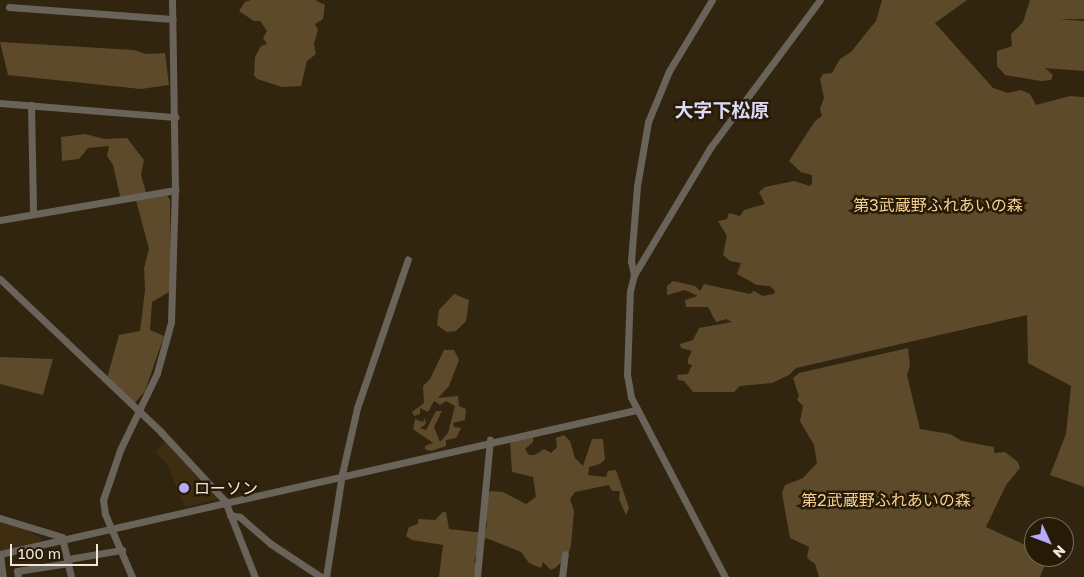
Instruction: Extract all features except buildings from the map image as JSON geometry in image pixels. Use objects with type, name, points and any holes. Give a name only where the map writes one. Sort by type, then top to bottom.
[{"type":"street","points":[[132,577],[104,505],[104,493],[161,362],[172,322],[175,190],[172,0]]},
{"type":"street","points":[[634,275],[631,261],[637,186],[648,122],[669,71],[712,0]]},
{"type":"street","points":[[725,577],[636,410],[629,390],[627,367],[628,302],[634,275],[710,148],[820,0]]},
{"type":"street","points":[[9,8],[173,19]]},
{"type":"street","points":[[0,103],[174,118]]},
{"type":"street","points":[[31,106],[33,214]]},
{"type":"street","points":[[0,220],[175,190]]},
{"type":"street","points":[[326,577],[342,474],[360,399],[408,259]]},
{"type":"street","points":[[0,279],[57,330],[138,412],[176,446],[225,501],[255,577]]},
{"type":"street","points":[[3,577],[0,554],[111,526],[490,440],[636,410]]},
{"type":"street","points":[[477,577],[490,440]]},
{"type":"street","points":[[230,516],[240,517],[271,544],[321,577]]},
{"type":"street","points":[[0,518],[49,531],[64,539]]},
{"type":"street","points":[[48,543],[49,531]]},
{"type":"street","points":[[64,539],[71,577]]},
{"type":"street","points":[[18,577],[17,571],[122,550]]},
{"type":"street","points":[[562,577],[565,554]]},
{"type":"street","points":[[40,567],[41,577]]},
{"type":"shaded area","points":[[165,442],[218,499],[185,507],[167,464],[155,452]]},
{"type":"shaded area","points":[[0,522],[23,528],[42,539],[42,542],[0,551]]},
{"type":"green space","points":[[251,0],[315,0],[325,5],[323,19],[315,24],[318,30],[314,44],[316,54],[307,61],[301,86],[282,87],[257,79],[254,75],[255,57],[261,46],[267,44],[263,38],[267,31],[260,21],[254,21],[239,11],[245,2]]},
{"type":"green space","name":"第3武蔵野ふれあいの森","points":[[882,0],[967,0],[935,23],[993,88],[1008,93],[1021,90],[1030,94],[1036,105],[1070,96],[1084,97],[1084,487],[1050,475],[1066,434],[1071,386],[1028,363],[1027,315],[796,368],[789,375],[772,383],[740,386],[734,392],[693,392],[684,381],[678,380],[677,375],[688,374],[692,365],[688,364],[688,359],[692,351],[681,348],[680,344],[693,340],[699,328],[732,322],[726,319],[716,322],[708,307],[686,307],[685,300],[698,296],[685,290],[667,295],[667,286],[673,281],[695,286],[700,291],[704,284],[750,294],[754,291],[763,296],[774,294],[775,291],[770,286],[757,285],[737,274],[741,263],[730,261],[723,255],[727,236],[718,221],[727,219],[729,213],[740,216],[744,210],[765,204],[759,192],[765,187],[794,181],[810,186],[812,184],[812,175],[801,172],[789,161],[815,121],[822,116],[820,109],[824,98],[820,79],[823,74],[832,73],[840,59],[851,52],[876,21]]},
{"type":"green space","points":[[1030,0],[1084,0],[1084,19],[1059,19],[1084,21],[1084,71],[1045,68],[1053,75],[1051,80],[1041,81],[1005,75],[997,66],[997,51],[1012,46],[1011,34],[1023,22]]},
{"type":"green space","points":[[0,42],[134,50],[146,54],[165,53],[169,85],[141,89],[8,75]]},
{"type":"green space","points":[[85,134],[105,139],[127,138],[144,160],[141,175],[147,196],[166,194],[170,200],[171,291],[152,302],[150,330],[164,336],[145,391],[134,404],[107,378],[119,335],[140,331],[145,290],[144,268],[149,249],[136,200],[121,200],[113,165],[107,156],[109,146],[88,148],[79,159],[62,161],[61,137]]},
{"type":"green space","points":[[454,294],[469,300],[466,321],[456,331],[447,332],[437,325],[439,310]]},
{"type":"green space","name":"第2武蔵野ふれあいの森","points":[[908,348],[910,366],[907,375],[920,429],[950,434],[962,441],[994,447],[994,453],[1005,452],[1018,462],[1020,468],[1006,485],[986,527],[1024,544],[1024,567],[1044,567],[1040,577],[819,577],[815,564],[807,558],[809,547],[790,538],[782,493],[785,485],[803,478],[817,463],[814,445],[800,421],[803,406],[797,400],[799,396],[793,378],[799,373]]},
{"type":"green space","points":[[444,350],[454,350],[459,360],[449,386],[438,398],[458,396],[459,406],[466,409],[465,420],[453,423],[454,427],[461,428],[456,438],[446,440],[446,446],[431,451],[425,449],[425,446],[433,443],[413,429],[415,419],[423,422],[425,418],[426,424],[420,428],[426,430],[436,411],[442,411],[434,427],[440,442],[448,433],[455,406],[446,401],[440,405],[434,401],[428,412],[420,408],[420,414],[414,416],[412,412],[424,403],[423,386],[430,379]]},
{"type":"green space","points":[[0,357],[53,359],[43,395],[0,384]]},
{"type":"green space","points":[[564,435],[570,441],[575,458],[583,466],[592,439],[603,439],[605,459],[600,464],[589,467],[588,475],[606,477],[608,471],[616,470],[629,508],[626,515],[619,499],[620,491],[612,491],[609,485],[575,492],[570,499],[574,511],[571,546],[567,557],[555,568],[551,570],[543,562],[541,568],[529,563],[521,552],[486,538],[480,543],[474,562],[479,567],[474,577],[439,577],[443,545],[412,540],[406,536],[409,527],[418,524],[418,519],[435,520],[443,512],[446,512],[449,529],[485,533],[487,525],[482,498],[491,491],[503,492],[526,504],[536,497],[533,477],[512,472],[510,440],[533,436],[533,442],[525,449],[529,455],[535,455],[544,449],[551,453],[557,447],[556,438]]},
{"type":"place","name":"ローソン","points":[[184,488]]},
{"type":"district","name":"大字下松原","points":[[722,110]]}]
